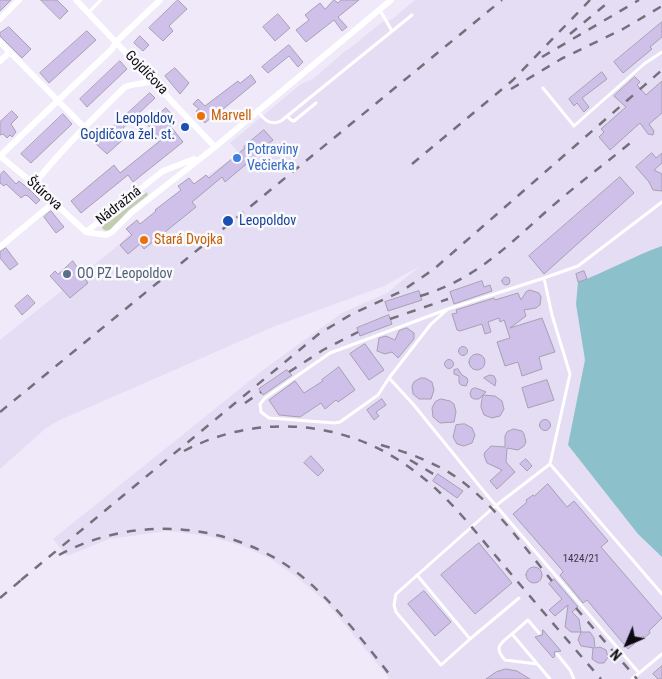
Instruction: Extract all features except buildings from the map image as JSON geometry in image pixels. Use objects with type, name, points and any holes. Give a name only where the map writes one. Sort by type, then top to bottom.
[{"type":"street","points":[[0,19],[19,0]]},
{"type":"street","name":"Gojdičova","points":[[76,0],[215,146]]},
{"type":"street","name":"Štúrova","points":[[86,232],[34,184],[0,156],[59,101],[160,0]]},
{"type":"street","name":"Nádražná","points":[[86,232],[106,235],[112,232],[131,213],[391,0]]},
{"type":"street","points":[[0,42],[84,127]]},
{"type":"street","points":[[0,61],[10,52]]},
{"type":"street","points":[[34,184],[84,127],[125,87],[132,84],[145,84],[153,80]]},
{"type":"street","name":"Nádražná","points":[[86,232],[163,171],[204,155]]},
{"type":"street","points":[[0,247],[53,203]]},
{"type":"lane","points":[[88,13],[101,0]]},
{"type":"lane","points":[[379,10],[392,31]]},
{"type":"lane","points":[[257,111],[266,121],[274,124],[287,116],[412,15]]},
{"type":"lane","points":[[543,88],[574,126],[644,64],[662,52]]},
{"type":"lane","points":[[287,116],[294,121],[316,103]]},
{"type":"lane","points":[[448,309],[432,324],[389,378],[378,395],[340,422],[270,418],[261,412],[260,404],[265,398],[330,353],[448,309],[578,266],[662,202]]},
{"type":"lane","points":[[519,598],[441,665],[396,612],[394,605],[396,594],[416,575],[550,464],[570,374],[552,315],[544,278]]},
{"type":"lane","points":[[389,378],[414,404],[486,494],[639,673]]},
{"type":"lane","points":[[550,464],[662,594]]},
{"type":"lane","points":[[416,575],[470,639]]},
{"type":"lane","points":[[537,664],[504,660],[499,654],[498,647],[528,620],[539,633]]},
{"type":"lane","points":[[512,634],[550,679]]},
{"type":"lane","points":[[557,654],[570,670],[574,679]]},
{"type":"lane","points":[[632,679],[662,654]]},
{"type":"shaded area","points":[[415,0],[662,0],[662,679],[390,679],[326,602],[298,578],[271,559],[243,546],[208,536],[168,531],[109,539],[67,556],[53,539],[267,367],[342,313],[387,293],[420,266],[384,286],[275,326],[60,420],[46,428],[0,469],[0,340],[114,249],[140,224],[239,153],[230,143],[301,84],[313,79],[382,22],[391,20]]},
{"type":"green space","points":[[147,192],[148,195],[129,210],[109,231],[102,228],[103,220],[109,222]]},
{"type":"water","points":[[662,246],[662,557],[638,534],[568,445],[585,360],[576,304],[578,282]]},
{"type":"railway","points":[[0,412],[502,0]]},
{"type":"railway","points":[[412,164],[513,80],[590,0]]},
{"type":"railway","points":[[570,34],[611,0]]},
{"type":"railway","points":[[542,57],[639,0]]},
{"type":"railway","points":[[511,89],[561,59],[623,29],[662,6]]},
{"type":"railway","points":[[21,580],[320,333],[352,314],[402,291],[434,269],[662,70]]},
{"type":"railway","points":[[420,296],[462,279],[497,255],[563,197],[635,139]]},
{"type":"railway","points":[[390,319],[448,299]]},
{"type":"railway","points":[[289,372],[323,350],[358,332]]},
{"type":"railway","points":[[245,403],[261,392]]},
{"type":"railway","points":[[184,451],[212,439],[242,430],[302,427],[360,440],[387,453],[425,479],[467,521],[601,679]]},
{"type":"railway","points":[[381,445],[430,462],[461,481],[490,506],[552,581]]},
{"type":"railway","points":[[410,460],[435,475]]},
{"type":"railway","points":[[59,555],[89,542],[120,533],[153,529],[185,530],[218,535],[249,545],[278,560],[317,589],[393,679]]},
{"type":"railway","points":[[0,598],[27,575]]},
{"type":"railway","points":[[576,608],[637,679]]},
{"type":"place","name":"Marvell","points":[[201,116]]},
{"type":"place","name":"Leopoldov, Gojdičova žel. st.","points":[[185,127]]},
{"type":"place","name":"Potraviny Večierka","points":[[237,158]]},
{"type":"place","name":"Leopoldov","points":[[228,221]]},
{"type":"place","name":"Stará Dvojka","points":[[144,240]]},
{"type":"place","name":"OO PZ Leopoldov","points":[[67,274]]}]
